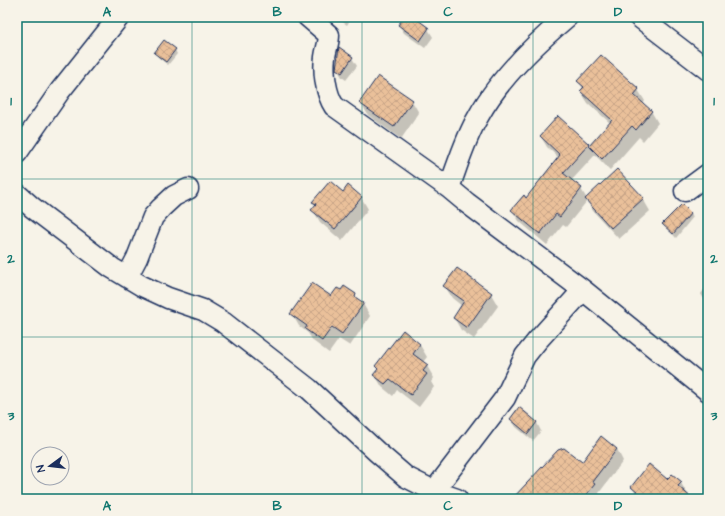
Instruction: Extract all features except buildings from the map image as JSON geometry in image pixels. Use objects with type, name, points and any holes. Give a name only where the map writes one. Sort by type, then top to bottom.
[{"type":"street","points":[[17,153],[60,91],[119,17]]},
{"type":"street","points":[[308,17],[329,35],[329,42],[324,58],[326,88],[329,98],[334,106],[449,188],[583,290],[708,390]]},
{"type":"street","points":[[449,188],[466,140],[478,116],[509,74],[545,36],[567,17]]},
{"type":"street","points":[[639,17],[708,70]]},
{"type":"street","points":[[685,192],[708,174]]},
{"type":"street","points":[[126,277],[137,258],[153,217],[160,208],[174,196],[188,189]]},
{"type":"street","points":[[17,194],[54,224],[126,277],[168,298],[203,310],[223,322],[309,389],[406,477],[434,491],[457,499]]},
{"type":"street","points":[[434,491],[505,398],[525,356],[583,290]]}]
